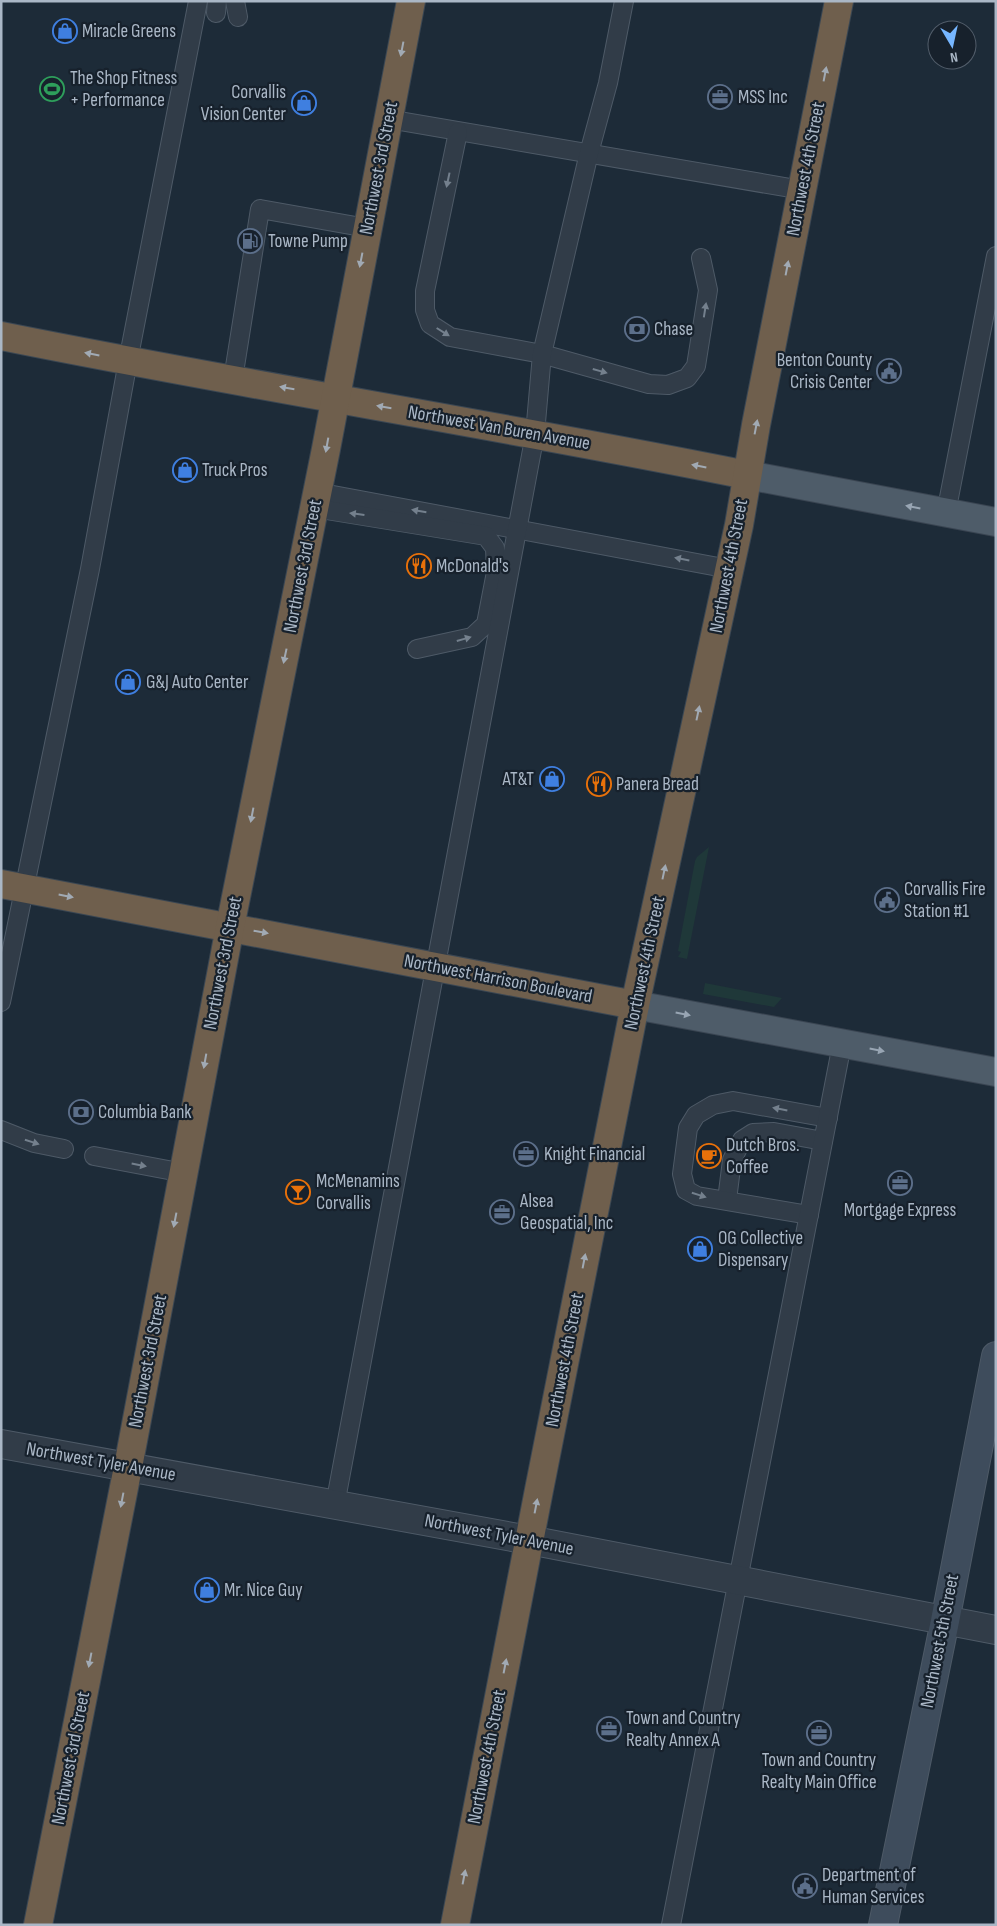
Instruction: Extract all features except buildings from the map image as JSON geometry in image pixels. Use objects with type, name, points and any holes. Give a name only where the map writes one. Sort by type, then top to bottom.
[{"type":"highway","name":"Northwest 3rd Street","points":[[38,1925],[128,1467],[230,927],[316,500],[411,1]]},
{"type":"highway","name":"Northwest 4th Street","points":[[455,1925],[635,1005],[730,568],[839,1]]},
{"type":"highway","name":"Northwest Van Buren Avenue","points":[[1,336],[747,475]]},
{"type":"highway","name":"Northwest Harrison Boulevard","points":[[13,886],[635,1005]]},
{"type":"main road","name":"Northwest Van Buren Avenue","points":[[747,475],[996,522]]},
{"type":"main road","name":"Northwest Harrison Boulevard","points":[[635,1005],[996,1072]]},
{"type":"street","name":"Northwest 5th Street","points":[[883,1925],[945,1621],[996,1356]]},
{"type":"street","name":"Northwest Tyler Avenue","points":[[1,1444],[529,1540],[996,1630]]},
{"type":"lane","points":[[1,1002],[13,886],[90,569],[128,361],[198,1]]},
{"type":"lane","points":[[335,1505],[517,529],[534,434],[542,354],[589,152],[608,83],[624,1]]},
{"type":"lane","points":[[388,119],[802,190]]},
{"type":"lane","points":[[458,132],[425,291],[425,310],[430,324],[450,337],[542,354],[649,384],[668,385],[686,378],[696,366],[708,290],[701,258]]},
{"type":"lane","points":[[233,379],[260,209],[367,228]]},
{"type":"lane","points":[[946,513],[996,256]]},
{"type":"lane","points":[[316,500],[517,529],[730,568]]},
{"type":"lane","points":[[316,500],[486,536],[495,548],[496,572],[486,624],[472,637],[417,649]]},
{"type":"lane","points":[[670,1925],[842,1044]]},
{"type":"lane","points":[[809,1215],[698,1196],[686,1190],[682,1174],[688,1128],[696,1115],[713,1105],[733,1100],[828,1118]]},
{"type":"lane","points":[[1,1130],[34,1143],[64,1149]]},
{"type":"lane","points":[[727,1200],[732,1160],[742,1140],[753,1133],[774,1132],[823,1141]]},
{"type":"lane","points":[[94,1156],[184,1173]]},
{"type":"green space","points":[[709,847],[687,959],[678,957],[681,952],[678,951],[695,861]]},
{"type":"green space","points":[[705,983],[782,998],[774,1007],[703,994]]},
{"type":"place","name":"Miracle Greens","points":[[65,31]]},
{"type":"place","name":"The Shop Fitness + Performance","points":[[52,89]]},
{"type":"place","name":"MSS Inc","points":[[720,97]]},
{"type":"place","name":"Corvallis Vision Center","points":[[304,103]]},
{"type":"place","name":"Towne Pump","points":[[250,241]]},
{"type":"place","name":"Chase","points":[[637,329]]},
{"type":"place","name":"Benton County Crisis Center","points":[[889,371]]},
{"type":"place","name":"Truck Pros","points":[[185,470]]},
{"type":"place","name":"McDonald's","points":[[419,566]]},
{"type":"place","name":"G&J Auto Center","points":[[128,682]]},
{"type":"place","name":"AT&T","points":[[552,779]]},
{"type":"place","name":"Panera Bread","points":[[599,784]]},
{"type":"place","name":"Corvallis Fire Station #1","points":[[887,900]]},
{"type":"place","name":"Columbia Bank","points":[[81,1112]]},
{"type":"place","name":"Knight Financial","points":[[526,1154]]},
{"type":"place","name":"Dutch Bros. Coffee","points":[[709,1156]]},
{"type":"place","name":"Mortgage Express","points":[[900,1183]]},
{"type":"place","name":"McMenamins Corvallis","points":[[298,1192]]},
{"type":"place","name":"Alsea Geospatial, Inc","points":[[502,1212]]},
{"type":"place","name":"OG Collective Dispensary","points":[[700,1249]]},
{"type":"place","name":"Mr. Nice Guy","points":[[207,1590]]},
{"type":"place","name":"Town and Country Realty Annex A","points":[[609,1729]]},
{"type":"place","name":"Town and Country Realty Main Office","points":[[819,1733]]},
{"type":"place","name":"Department of Human Services","points":[[805,1886]]}]
